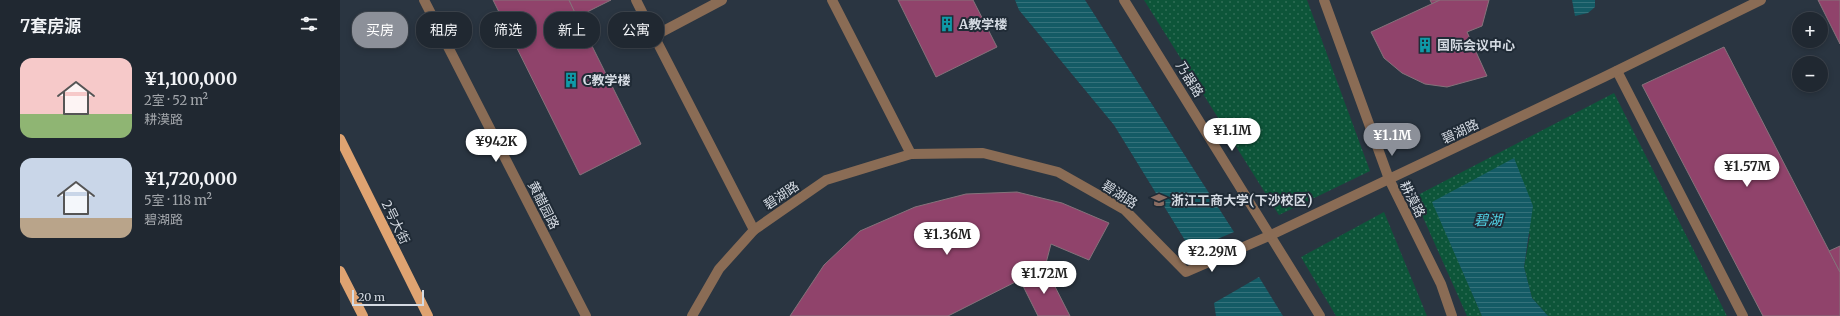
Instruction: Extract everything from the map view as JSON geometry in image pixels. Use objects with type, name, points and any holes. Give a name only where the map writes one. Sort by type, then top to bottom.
[{"type":"main road","name":"2号大街","points":[[340,139],[428,316]]},
{"type":"main road","points":[[340,272],[363,316]]},
{"type":"street","name":"黄醋园路","points":[[424,0],[586,316]]},
{"type":"street","points":[[636,0],[642,12]]},
{"type":"street","points":[[664,31],[722,0]]},
{"type":"street","points":[[832,0],[911,154]]},
{"type":"street","name":"乃器路","points":[[1124,0],[1320,316]]},
{"type":"street","name":"耕漠路","points":[[1324,0],[1389,179],[1441,284],[1452,316]]},
{"type":"street","name":"碧湖路","points":[[692,316],[719,269],[754,230],[826,180],[911,154],[983,153],[1058,172],[1125,210],[1186,272],[1271,235],[1617,71],[1761,0]]},
{"type":"street","points":[[660,48],[754,230]]},
{"type":"street","points":[[1617,71],[1743,316]]},
{"type":"green space","points":[[1144,0],[1307,0],[1370,171],[1279,215]]},
{"type":"green space","points":[[1614,93],[1727,316],[1548,316],[1532,298],[1524,267],[1530,234],[1433,202],[1482,316],[1467,316],[1414,197]]},
{"type":"green space","points":[[1384,212],[1427,316],[1336,316],[1301,257]]},
{"type":"water","points":[[1015,0],[1085,0],[1234,232],[1191,250],[1114,125],[1019,10]]},
{"type":"water","points":[[1572,0],[1595,0],[1595,7],[1588,13],[1575,16]]},
{"type":"water","name":"碧湖","points":[[1514,158],[1533,206],[1524,267],[1532,298],[1548,316],[1482,316],[1432,202]]},
{"type":"water","points":[[1259,277],[1283,316],[1216,316],[1214,303]]},
{"type":"building","name":"C教学楼","points":[[493,0],[569,0],[575,12],[544,12],[544,48],[593,48],[641,144],[580,175],[517,48],[536,48],[536,12],[499,12]]},
{"type":"building","points":[[569,0],[611,0],[587,12],[575,12]]},
{"type":"building","name":"A教学楼","points":[[898,0],[973,0],[997,47],[936,77]]},
{"type":"building","points":[[1430,0],[1440,0],[1432,4]]},
{"type":"building","name":"国际会议中心","points":[[1440,0],[1489,0],[1482,26],[1467,32],[1487,76],[1447,87],[1425,84],[1402,73],[1384,58],[1371,32]]},
{"type":"building","points":[[1818,0],[1840,0],[1840,44],[1828,20],[1828,12],[1824,12]]},
{"type":"building","points":[[1724,47],[1840,272],[1840,316],[1763,316],[1642,85]]},
{"type":"building","points":[[1017,192],[1062,203],[1109,223],[1089,260],[1051,244],[1045,267],[948,316],[790,316],[824,265],[860,231],[915,207],[966,194]]},
{"type":"building","points":[[1840,246],[1840,272],[1829,251]]},
{"type":"building","points":[[1045,267],[1070,316],[1038,316],[1020,280]]},
{"type":"place","name":"A教学楼","points":[[947,24]]},
{"type":"place","name":"国际会议中心","points":[[1425,45]]},
{"type":"place","name":"C教学楼","points":[[571,80]]},
{"type":"place","name":"浙江工商大学(下沙校区)","points":[[1159,200]]}]
